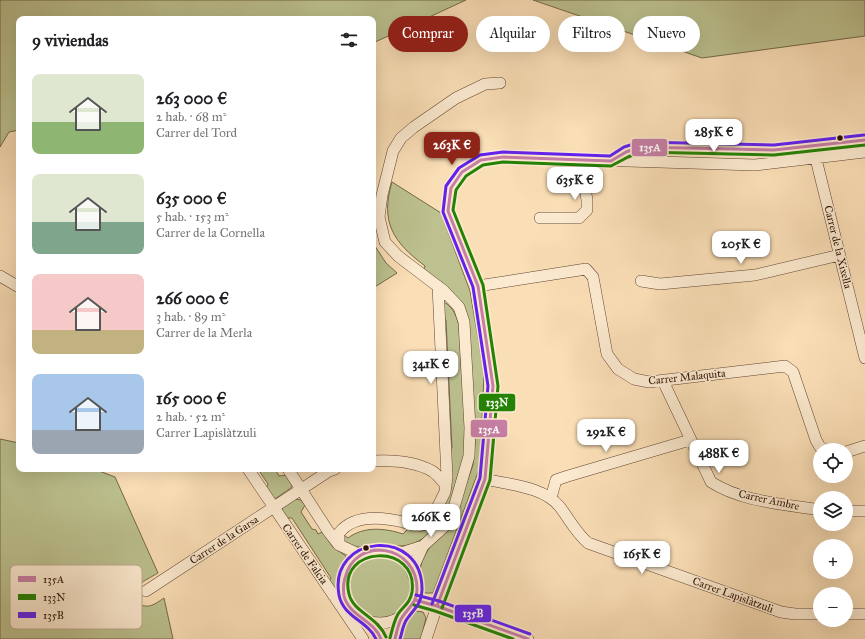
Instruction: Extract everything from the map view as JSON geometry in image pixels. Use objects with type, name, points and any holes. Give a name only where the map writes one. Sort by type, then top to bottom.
[{"type":"street","points":[[413,568],[423,546],[445,526],[453,511],[469,456],[470,428],[464,322],[459,307],[438,286],[398,256],[385,242],[379,217],[382,195],[393,151],[401,138],[414,127],[456,98],[485,84],[500,83]]},
{"type":"street","points":[[611,161],[626,152],[640,147],[774,150],[865,140]]},
{"type":"street","points":[[426,639],[436,606],[486,479],[493,386],[478,286],[448,211],[451,188],[462,172],[480,160],[503,156],[580,160],[755,165],[816,159],[865,152]]},
{"type":"street","name":"Carrer de la Xixella","points":[[816,159],[865,358]]},
{"type":"street","points":[[540,218],[579,218],[587,210],[587,200],[580,160]]},
{"type":"street","points":[[641,281],[660,284],[755,275],[840,255]]},
{"type":"street","name":"Carrer Malaquita","points":[[478,286],[586,269],[593,277],[607,354],[618,369],[634,379],[649,382],[785,366],[793,372],[818,443]]},
{"type":"street","points":[[0,276],[16,285]]},
{"type":"street","points":[[340,545],[339,533],[344,527],[356,521],[370,518],[402,522],[418,526],[430,522],[445,492],[447,477],[438,286]]},
{"type":"street","name":"Carrer Ambre","points":[[663,381],[711,482],[720,488],[754,498],[813,509]]},
{"type":"street","points":[[550,498],[556,480],[690,440]]},
{"type":"street","points":[[853,450],[865,446]]},
{"type":"street","points":[[376,461],[398,461],[421,467],[433,472],[446,485]]},
{"type":"street","name":"Carrer de Falcia","points":[[250,472],[363,639]]},
{"type":"street","points":[[290,472],[328,531],[340,545],[361,555]]},
{"type":"street","name":"Carrer de la Garsa","points":[[146,591],[327,472]]},
{"type":"street","name":"Carrer Lapislàtzuli","points":[[486,479],[537,491],[550,498],[559,506],[581,537],[588,543],[781,612],[813,614]]},
{"type":"street","points":[[853,511],[865,511]]},
{"type":"street","points":[[398,554],[423,546]]},
{"type":"street","points":[[368,622],[380,624],[391,622],[401,617],[409,610],[415,600],[417,589],[413,568],[406,560],[389,550],[379,549],[361,555],[352,562],[346,573],[343,584],[345,596],[350,607],[358,616],[368,622],[380,635],[381,639]]},
{"type":"street","points":[[415,600],[528,639]]},
{"type":"street","points":[[853,614],[865,614]]},
{"type":"street","points":[[395,639],[401,617]]},
{"type":"green space","points":[[0,0],[466,0],[431,16],[388,16],[388,36],[376,42],[376,16],[16,16],[16,131],[9,132],[0,147]]},
{"type":"green space","points":[[533,0],[865,0],[865,36],[702,58],[685,52],[700,52],[700,16],[633,16],[633,34],[625,32],[625,16],[580,16]]},
{"type":"green space","points":[[392,182],[441,213],[470,291],[484,374],[480,467],[433,593],[425,593],[421,588],[420,570],[422,561],[429,548],[452,524],[473,465],[475,442],[468,323],[423,271],[425,266],[405,248],[397,239],[392,230],[388,209]]},
{"type":"green space","points":[[376,248],[386,263],[397,273],[376,286]]},
{"type":"green space","points":[[444,302],[454,312],[459,326],[466,441],[455,493],[447,513],[437,528],[419,541],[409,545],[379,545],[361,547],[343,543],[344,535],[348,538],[361,531],[382,529],[403,534],[408,529],[422,530],[430,528],[435,523],[443,494],[446,453],[452,448],[446,320],[438,316]]},
{"type":"green space","points":[[0,439],[16,442],[16,472],[102,472],[115,477],[158,573],[142,583],[142,565],[10,565],[10,629],[142,629],[142,605],[148,606],[164,598],[173,639],[0,639]]},
{"type":"green space","points":[[260,472],[277,472],[279,476],[287,475],[292,487],[275,499],[265,491],[268,484]]},
{"type":"green space","points":[[295,499],[301,500],[305,505],[301,512],[312,529],[316,530],[318,534],[322,532],[333,547],[346,556],[346,562],[339,576],[337,593],[327,585],[331,578],[292,518],[284,518],[281,513],[283,507]]},
{"type":"green space","points":[[373,556],[385,556],[401,565],[408,575],[410,587],[408,599],[401,609],[385,618],[373,618],[362,613],[353,604],[348,593],[348,581],[353,570],[362,561]]},
{"type":"green space","points":[[416,611],[423,612],[426,618],[421,639],[396,639],[400,628]]},
{"type":"transit line","name":"135B","points":[[432,604],[480,478],[488,386],[473,287],[443,212],[446,186],[459,168],[480,155],[503,152],[610,156],[624,147],[640,142],[774,145],[864,135]]},
{"type":"transit line","name":"135A","points":[[437,606],[485,479],[493,386],[478,286],[448,211],[451,188],[462,172],[481,160],[503,157],[611,161],[626,152],[640,147],[774,150],[865,140]]},
{"type":"transit line","name":"133N","points":[[442,608],[490,480],[498,386],[483,285],[453,210],[456,190],[466,176],[483,165],[503,162],[611,166],[641,152],[774,155],[865,145]]},
{"type":"transit line","name":"135B","points":[[376,639],[367,628],[345,609],[339,595],[339,575],[347,559],[361,550],[377,546],[393,547],[408,555],[418,569],[422,590],[421,599],[406,621],[400,639]]},
{"type":"transit line","name":"135A","points":[[381,639],[373,627],[356,613],[347,603],[344,596],[343,587],[344,580],[351,564],[361,555],[372,551],[385,551],[397,555],[408,563],[415,575],[417,590],[416,598],[401,618],[395,639]]},
{"type":"transit line","name":"133N","points":[[386,637],[377,624],[355,606],[349,594],[349,578],[355,566],[366,559],[379,556],[392,558],[403,564],[411,576],[411,596],[400,611],[393,626],[390,638]]},
{"type":"transit line","name":"135B","points":[[416,595],[439,601],[530,634]]},
{"type":"transit line","name":"135A","points":[[415,600],[437,606],[528,639]]},
{"type":"transit line","name":"133N","points":[[414,605],[513,639]]}]
